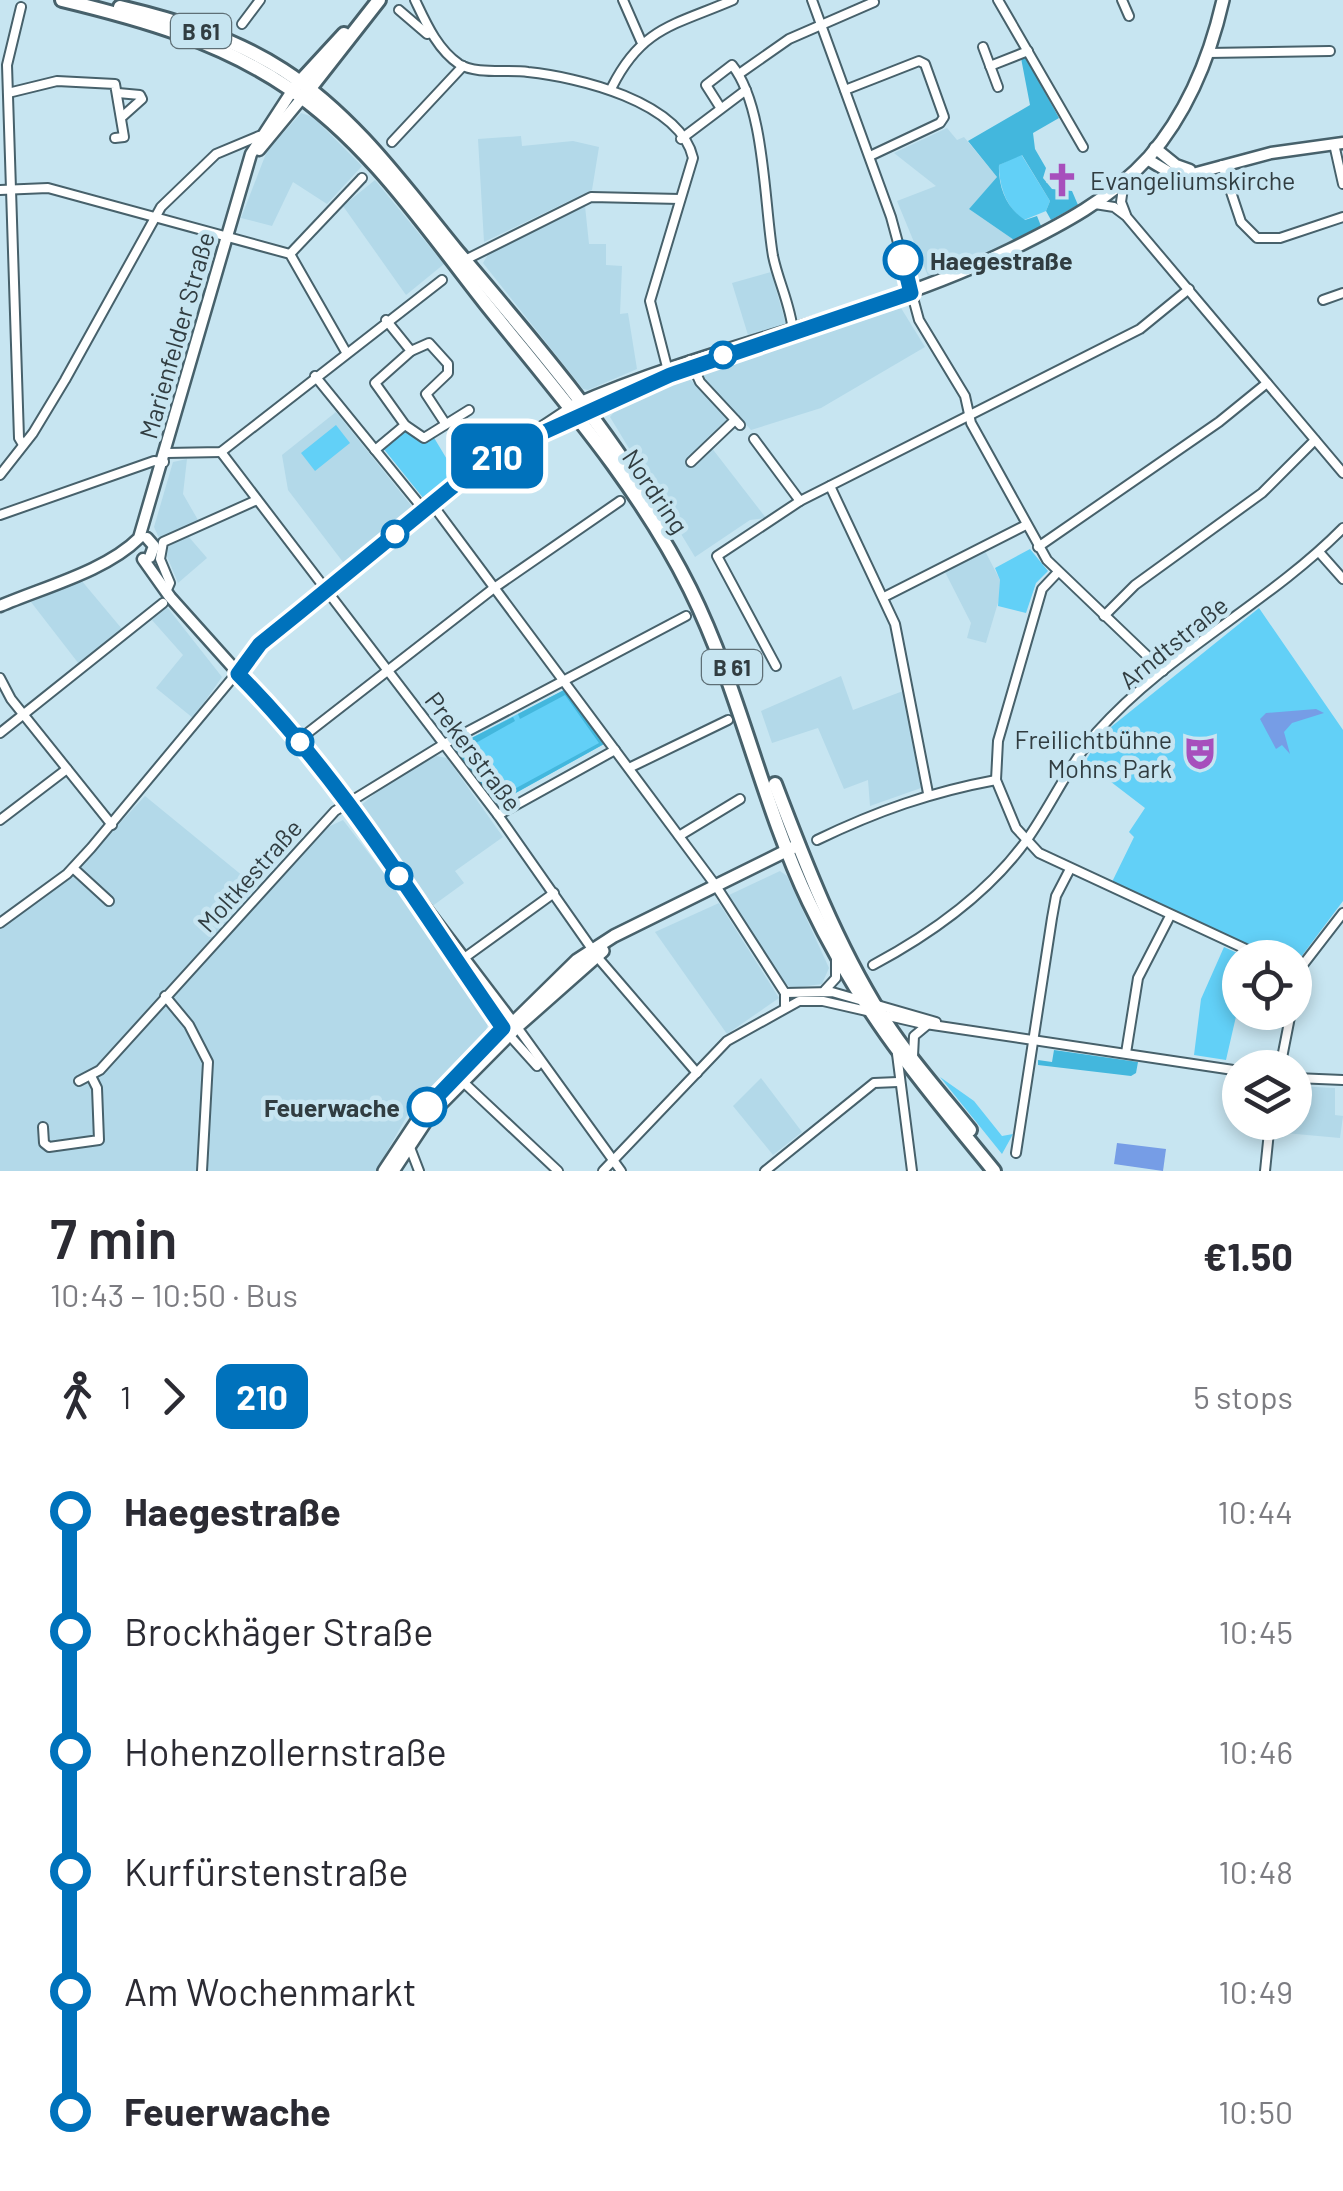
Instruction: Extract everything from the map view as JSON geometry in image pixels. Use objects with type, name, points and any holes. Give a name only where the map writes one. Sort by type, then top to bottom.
[{"type":"main road","name":"Nordring","points":[[62,0],[182,35],[301,90],[411,208],[579,410]]},
{"type":"main road","name":"Nordring","points":[[94,0],[232,42],[372,146],[648,497],[697,587],[731,664],[794,850],[836,954],[897,1054]]},
{"type":"main road","name":"Marienfelder Straße","points":[[301,90],[379,0]]},
{"type":"main road","points":[[579,410],[667,367],[793,332],[911,293],[1024,243],[1094,204],[1151,154],[1172,126],[1208,53],[1223,0]]},
{"type":"main road","name":"Nordring","points":[[794,850],[870,1006],[914,1060]]},
{"type":"main road","points":[[384,1171],[411,1126],[510,1027],[594,952],[794,850]]},
{"type":"main road","name":"B 61","points":[[897,1054],[994,1171]]},
{"type":"main road","name":"B 61","points":[[914,1060],[1003,1171]]},
{"type":"main road","points":[[393,1171],[460,1079]]},
{"type":"street","points":[[242,24],[260,0]]},
{"type":"street","points":[[415,0],[431,33],[463,66],[528,72],[612,87],[648,107],[681,138],[693,158],[650,301],[667,367]]},
{"type":"street","points":[[623,0],[641,42]]},
{"type":"street","points":[[612,87],[627,56],[641,42],[734,0]]},
{"type":"street","points":[[812,0],[870,156],[920,320],[965,396],[969,414],[1038,548],[1058,572],[1163,671]]},
{"type":"street","points":[[998,0],[1083,147]]},
{"type":"street","points":[[1122,0],[1129,16]]},
{"type":"street","points":[[739,74],[788,39],[874,2]]},
{"type":"street","points":[[21,7],[8,65],[8,93],[18,438],[22,443]]},
{"type":"street","points":[[400,10],[426,34],[431,33]]},
{"type":"street","points":[[982,47],[998,87]]},
{"type":"street","points":[[1208,53],[1330,51]]},
{"type":"street","points":[[990,66],[1028,52]]},
{"type":"street","points":[[846,90],[919,61],[925,64],[942,110],[940,123],[870,156]]},
{"type":"street","points":[[720,107],[707,82],[729,65],[739,74],[746,90],[773,254],[793,332]]},
{"type":"street","points":[[392,142],[463,66]]},
{"type":"street","points":[[8,93],[56,82],[114,84],[124,136],[115,138]]},
{"type":"street","name":"Marienfelder Straße","points":[[141,549],[246,173],[259,136],[301,90]]},
{"type":"street","name":"Marienfelder Straße","points":[[246,173],[301,90]]},
{"type":"street","points":[[681,138],[746,90]]},
{"type":"street","points":[[118,94],[140,94],[142,99],[123,116]]},
{"type":"street","points":[[0,474],[65,380],[156,216],[192,173],[216,154],[259,136]]},
{"type":"street","points":[[1151,154],[1172,174],[1189,175],[1216,166],[1338,143],[1343,184]]},
{"type":"street","points":[[1216,166],[1230,189],[1240,222],[1257,238],[1280,238],[1343,216]]},
{"type":"street","points":[[290,254],[362,178]]},
{"type":"street","points":[[1124,181],[1122,202],[1126,216]]},
{"type":"street","points":[[0,190],[48,188],[290,254],[346,352]]},
{"type":"street","points":[[465,260],[591,197],[680,200]]},
{"type":"street","points":[[1094,204],[1114,207],[1126,216],[1342,470]]},
{"type":"street","points":[[0,516],[165,458],[220,452],[442,280]]},
{"type":"street","points":[[776,666],[717,556],[800,501],[1140,330],[1189,289]]},
{"type":"street","points":[[1323,300],[1343,294]]},
{"type":"street","points":[[386,320],[412,351]]},
{"type":"street","points":[[445,422],[426,394],[448,374],[448,364],[429,343],[412,351],[375,383],[406,425],[424,438],[468,410]]},
{"type":"street","points":[[690,360],[700,382],[738,422],[691,462]]},
{"type":"street","points":[[314,376],[375,450],[431,505],[629,768],[717,889],[785,994],[785,1006]]},
{"type":"street","points":[[1038,548],[1268,383]]},
{"type":"street","points":[[0,923],[73,868],[260,644],[455,485],[509,448],[579,410]]},
{"type":"street","points":[[375,450],[406,425]]},
{"type":"street","points":[[754,439],[800,501]]},
{"type":"street","points":[[1104,616],[1135,585],[1262,492],[1315,440]]},
{"type":"street","name":"Prekerstraße","points":[[220,452],[498,815],[594,952],[697,1073]]},
{"type":"street","points":[[830,486],[884,597],[899,642],[928,793]]},
{"type":"street","points":[[0,733],[164,595],[170,583],[160,559],[163,542],[257,500]]},
{"type":"street","points":[[305,735],[494,588],[620,501]]},
{"type":"street","points":[[884,597],[1026,525]]},
{"type":"street","name":"Arndtstraße","points":[[873,965],[950,916],[1026,841],[1096,734],[1163,671],[1319,552],[1343,528]]},
{"type":"street","points":[[0,606],[141,549],[164,595],[298,740],[621,1171]]},
{"type":"street","points":[[1319,552],[1343,579]]},
{"type":"street","points":[[1058,572],[1042,589],[1037,604],[998,741],[996,780],[1026,841],[1070,868],[1224,940]]},
{"type":"street","name":"Moltkestraße","points":[[80,1081],[90,1076],[345,804],[444,744],[686,616]]},
{"type":"street","points":[[0,678],[24,716],[112,825]]},
{"type":"street","points":[[629,768],[728,720]]},
{"type":"street","points":[[498,815],[615,750]]},
{"type":"street","points":[[0,820],[68,769]]},
{"type":"street","points":[[817,840],[884,808],[928,793],[996,780]]},
{"type":"street","points":[[679,836],[740,799]]},
{"type":"street","points":[[73,868],[108,902]]},
{"type":"street","points":[[1016,1152],[1056,896],[1070,868]]},
{"type":"street","points":[[461,961],[555,896]]},
{"type":"street","points":[[1312,952],[1343,912]]},
{"type":"street","points":[[1126,1053],[1138,978],[1170,916]]},
{"type":"street","points":[[822,992],[836,978],[836,954]]},
{"type":"street","points":[[785,994],[822,992],[928,1025],[1222,1068]]},
{"type":"street","points":[[164,996],[189,1025],[208,1062],[202,1171]]},
{"type":"street","points":[[603,1171],[727,1041],[785,1006],[815,1000],[870,1006],[948,1026]]},
{"type":"street","points":[[914,1060],[914,1036],[928,1025]]},
{"type":"street","points":[[897,1054],[912,1171]]},
{"type":"street","points":[[43,1127],[48,1147],[99,1140],[97,1088],[90,1076]]},
{"type":"street","points":[[460,1079],[558,1171]]},
{"type":"street","points":[[1312,1079],[1343,1080]]},
{"type":"street","points":[[765,1171],[874,1083],[898,1082]]},
{"type":"street","points":[[1264,1171],[1268,1140]]},
{"type":"street","points":[[409,1145],[419,1171]]},
{"type":"shaded area","points":[[1025,56],[1059,118],[1033,133],[1035,149],[1046,168],[1043,178],[1052,189],[1072,191],[1078,205],[1051,220],[1046,211],[1050,201],[1022,155],[999,165],[1008,203],[1025,220],[1037,216],[1041,226],[1014,240],[969,209],[997,177],[968,141],[1030,105],[1021,58]]},
{"type":"shaded area","points":[[301,113],[313,117],[362,166],[327,204],[293,182],[272,226],[241,218],[267,151]]},
{"type":"shaded area","points":[[947,128],[957,140],[964,137],[997,177],[969,209],[1014,240],[928,276],[897,201],[936,186],[894,153]]},
{"type":"shaded area","points":[[521,136],[522,146],[573,141],[599,147],[592,190],[484,242],[478,139]]},
{"type":"shaded area","points":[[1021,154],[1050,201],[1046,211],[1024,220],[1008,203],[999,173],[999,165]]},
{"type":"shaded area","points":[[375,180],[444,264],[406,295],[343,206]]},
{"type":"shaded area","points":[[585,206],[589,244],[606,244],[606,265],[622,266],[620,314],[628,313],[637,369],[588,390],[583,389],[483,263],[490,251]]},
{"type":"shaded area","points":[[771,272],[786,324],[748,335],[732,283]]},
{"type":"shaded area","points":[[901,308],[925,347],[821,408],[751,430],[704,379],[704,370],[744,355]]},
{"type":"shaded area","points":[[687,376],[733,425],[711,447],[766,518],[750,520],[695,557],[610,417],[617,408]]},
{"type":"shaded area","points":[[336,412],[414,509],[346,566],[288,490],[282,455]]},
{"type":"shaded area","points":[[336,425],[350,443],[315,471],[301,453]]},
{"type":"shaded area","points":[[406,431],[420,440],[433,436],[454,471],[454,477],[424,499],[383,448]]},
{"type":"shaded area","points":[[187,459],[183,494],[198,520],[159,538],[154,527],[173,462]]},
{"type":"shaded area","points":[[188,536],[207,558],[178,583],[164,549]]},
{"type":"shaded area","points":[[1030,549],[1048,571],[1036,583],[1026,613],[998,606],[1000,580],[995,568]]},
{"type":"shaded area","points":[[985,551],[1000,580],[1000,596],[986,643],[967,638],[971,623],[945,572]]},
{"type":"shaded area","points":[[81,580],[122,629],[79,664],[31,602]]},
{"type":"shaded area","points":[[167,607],[222,677],[193,718],[156,688],[183,655],[152,620]]},
{"type":"shaded area","points":[[1259,608],[1343,730],[1343,901],[1312,942],[1239,940],[1112,882],[1134,837],[1129,832],[1145,808],[1085,762],[1101,735]]},
{"type":"shaded area","points":[[841,676],[853,710],[903,691],[921,788],[870,806],[868,780],[844,789],[818,728],[772,743],[761,711]]},
{"type":"shaded area","points":[[564,690],[604,744],[496,804],[454,747]]},
{"type":"shaded area","points":[[564,690],[604,744],[496,804],[454,747],[513,717],[515,721],[467,748],[496,799],[599,743],[565,695],[520,719],[518,714]]},
{"type":"shaded area","points":[[1316,709],[1324,713],[1292,723],[1284,732],[1290,754],[1282,745],[1276,749],[1260,719],[1266,713]]},
{"type":"shaded area","points":[[436,756],[447,758],[503,837],[455,871],[464,883],[431,907],[359,807],[385,785]]},
{"type":"shaded area","points":[[145,796],[265,894],[326,828],[343,820],[418,917],[488,1024],[485,1033],[408,1114],[376,1171],[0,1171],[0,927],[65,882]]},
{"type":"shaded area","points":[[780,871],[787,876],[829,968],[822,984],[792,988],[784,983],[729,895]]},
{"type":"shaded area","points":[[719,903],[779,998],[727,1034],[655,932]]},
{"type":"shaded area","points":[[1222,952],[1222,1030],[1233,1030],[1228,1050],[1222,1050],[1222,1059],[1194,1055],[1201,999]]},
{"type":"shaded area","points":[[1054,1050],[1138,1062],[1136,1073],[1131,1076],[1038,1065],[1038,1060],[1052,1062]]},
{"type":"shaded area","points":[[940,1077],[974,1101],[1002,1136],[1013,1134],[1002,1154]]},
{"type":"shaded area","points":[[761,1078],[802,1132],[773,1155],[733,1106]]},
{"type":"shaded area","points":[[1312,1087],[1335,1088],[1335,1115],[1343,1116],[1340,1138],[1312,1135]]},
{"type":"shaded area","points":[[1117,1143],[1166,1149],[1163,1171],[1114,1164]]},
{"type":"bus line","name":"210","points":[[427,1107],[503,1028],[438,929],[310,754],[238,674],[260,644],[455,485],[509,448],[670,375],[751,344],[911,293],[903,260]]},
{"type":"place","name":"Evangeliumskirche","points":[[1062,180]]},
{"type":"place","name":"Haegestraße","points":[[903,260]]},
{"type":"place","name":"Freilichtbühne Mohns Park","points":[[1200,753]]},
{"type":"place","name":"Feuerwache","points":[[427,1107]]}]
